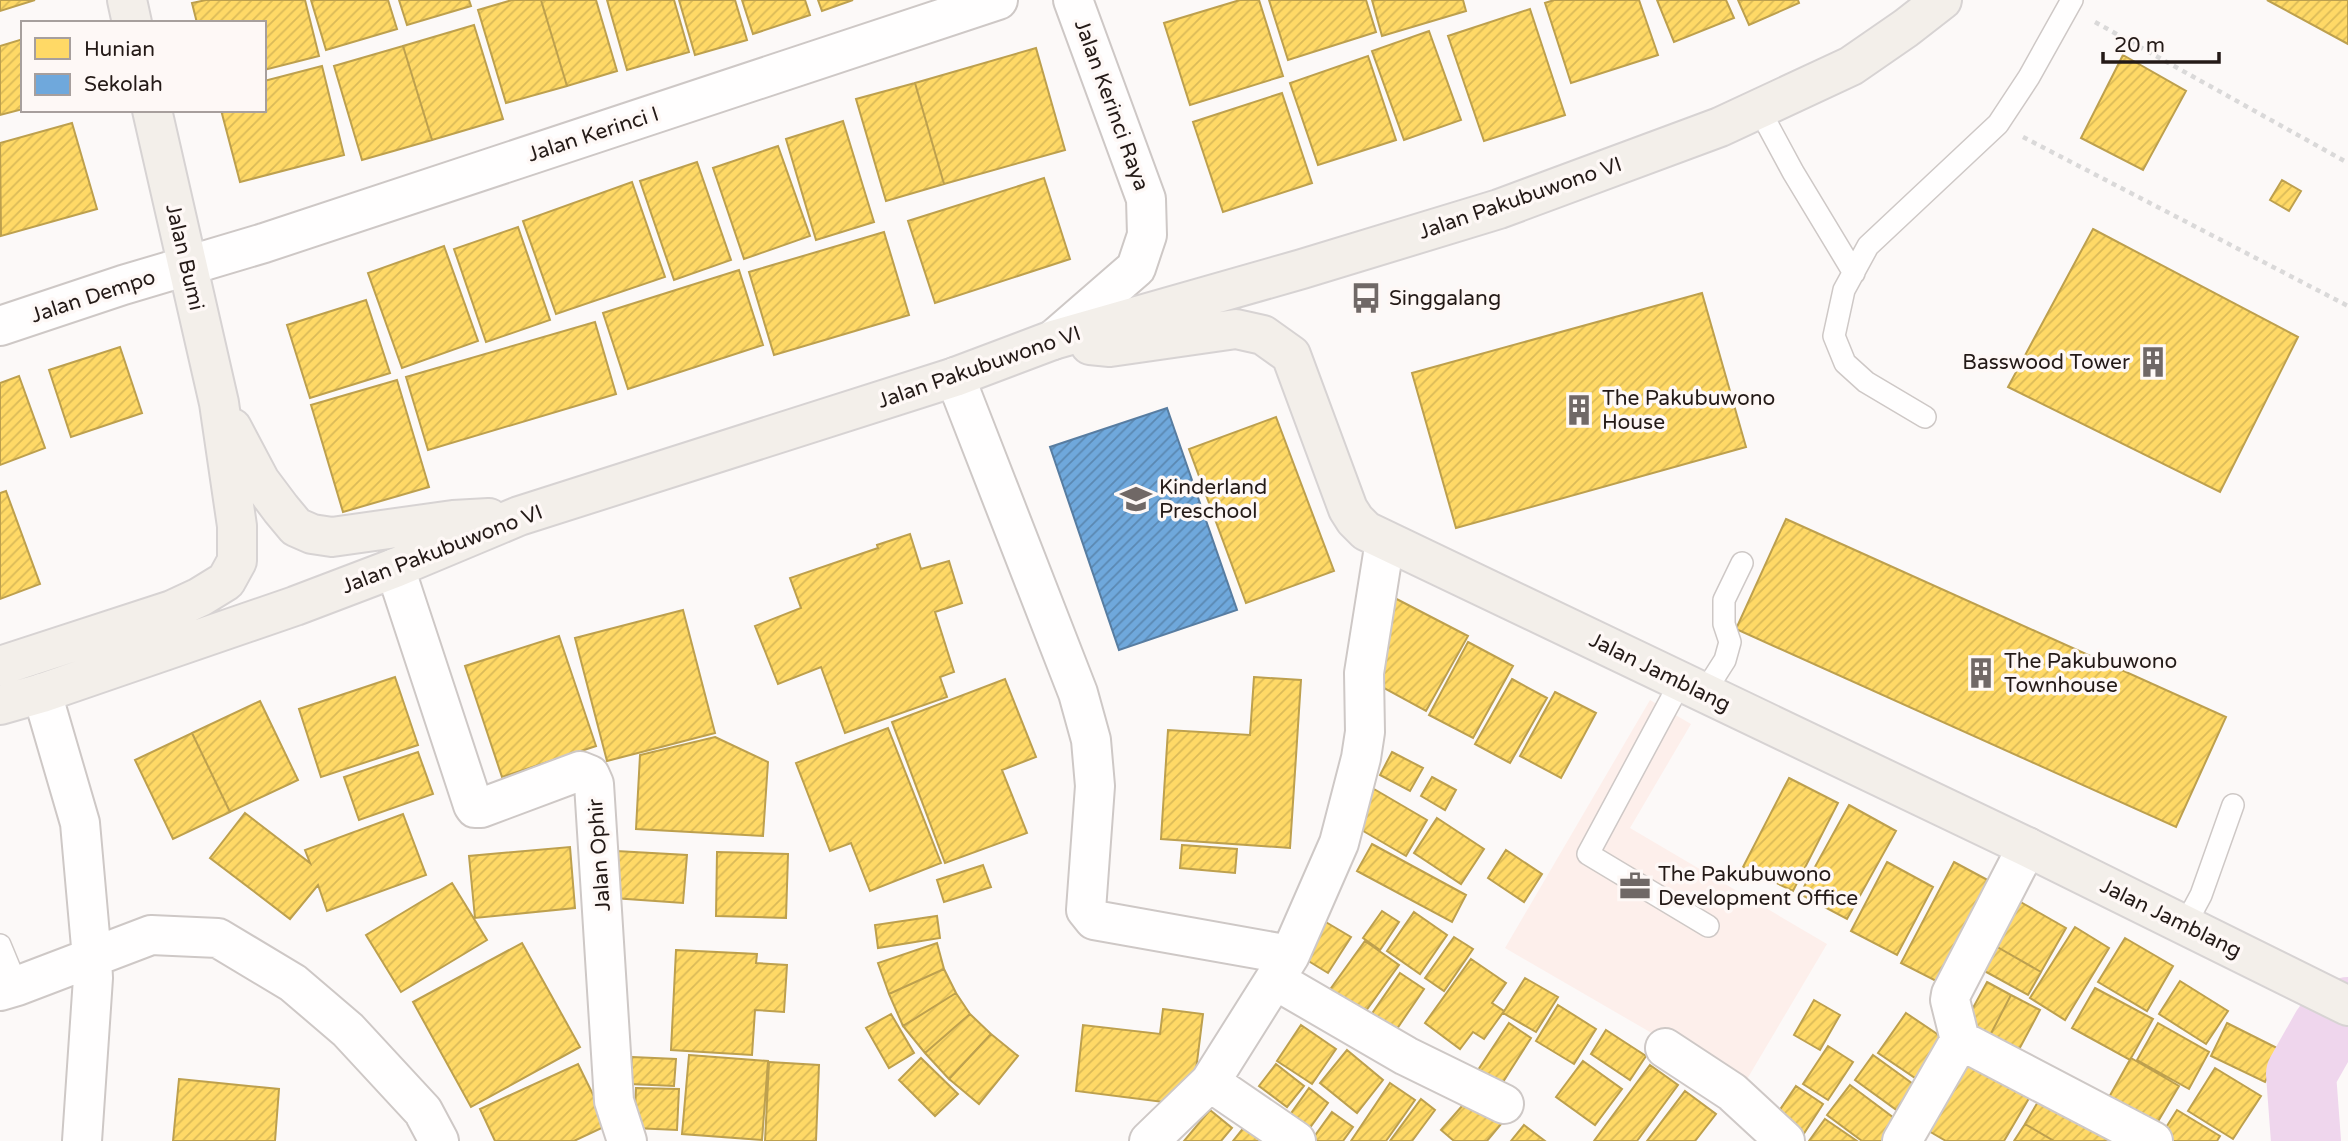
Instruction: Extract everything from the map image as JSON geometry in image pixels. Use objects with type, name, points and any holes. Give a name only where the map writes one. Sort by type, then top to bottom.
[{"type":"main road","points":[[127,0],[132,21]]},
{"type":"main road","name":"Jalan Pakubuwono VI","points":[[0,705],[295,606],[519,516],[955,377],[1053,340],[1499,209],[1720,127],[1851,66],[1906,29],[1942,0]]},
{"type":"main road","name":"Jalan Bumi","points":[[152,112],[219,403]]},
{"type":"main road","name":"Jalan Jamblang","points":[[1053,340],[1110,347],[1236,329],[1263,335],[1291,355],[1348,509],[1366,531],[2332,997]]},
{"type":"main road","points":[[219,403],[260,481],[296,527],[312,534],[332,537],[453,520],[519,516]]},
{"type":"main road","points":[[0,666],[172,610],[226,581],[237,561],[237,526],[219,403]]},
{"type":"street","name":"Jalan Kerinci I","points":[[187,267],[998,0]]},
{"type":"street","name":"Jalan Kerinci Raya","points":[[1053,340],[1136,268],[1147,235],[1146,199],[1073,0]]},
{"type":"street","name":"Jalan Dempo","points":[[0,326],[187,267]]},
{"type":"street","points":[[955,377],[1078,693],[1091,740],[1095,786],[1086,910],[1094,920],[1282,967],[1406,1056],[1504,1104]]},
{"type":"street","points":[[1149,1141],[1210,1082],[1282,967],[1339,843],[1365,732],[1364,673],[1385,541]]},
{"type":"street","name":"Jalan Ophir","points":[[395,568],[472,805],[481,808],[580,771],[590,775],[594,783],[614,1101],[627,1141]]},
{"type":"street","points":[[42,693],[80,823],[93,978],[82,1141]]},
{"type":"street","points":[[1902,1141],[1960,1040],[1950,1000],[1951,994],[2027,848]]},
{"type":"street","points":[[8,988],[151,935],[218,938],[293,984],[358,1040],[423,1111],[439,1141]]},
{"type":"street","points":[[1960,1040],[2153,1141]]},
{"type":"street","points":[[1665,1048],[1732,1092],[1785,1141]]},
{"type":"street","points":[[1210,1082],[1296,1141]]},
{"type":"lane","points":[[1924,417],[1866,382],[1845,363],[1834,336],[1844,290],[1868,246],[1998,124],[2070,4]]},
{"type":"lane","points":[[1759,109],[1793,172],[1854,272]]},
{"type":"lane","points":[[1708,926],[1588,854],[1692,687],[1725,660],[1730,642],[1724,624],[1724,600],[1742,563]]},
{"type":"lane","points":[[2185,925],[2201,895],[2233,805]]},
{"type":"lane","points":[[0,945],[8,988]]},
{"type":"path","points":[[2070,4],[2348,163]]},
{"type":"path","points":[[1998,124],[2348,306]]},
{"type":"shaded area","name":"The Pakubuwono Development Office","points":[[1650,700],[1691,724],[1630,828],[1827,944],[1743,1086],[1505,948]]},
{"type":"building: Hunian","points":[[0,0],[35,0],[0,11]]},
{"type":"building: Hunian","points":[[206,0],[305,0],[319,56],[266,69],[266,21],[196,21],[192,3]]},
{"type":"building: Hunian","points":[[311,0],[388,0],[397,29],[326,50]]},
{"type":"building: Hunian","points":[[399,0],[469,0],[471,6],[407,25]]},
{"type":"building: Hunian","points":[[512,0],[541,0],[567,86],[506,103],[478,10]]},
{"type":"building: Hunian","points":[[541,0],[596,0],[617,71],[567,86]]},
{"type":"building: Hunian","points":[[607,0],[674,0],[689,52],[627,70]]},
{"type":"building: Hunian","points":[[679,0],[735,0],[747,40],[695,55]]},
{"type":"building: Hunian","points":[[742,0],[805,0],[810,15],[753,34]]},
{"type":"building: Hunian","points":[[818,0],[853,0],[822,11]]},
{"type":"building: Hunian","points":[[1240,0],[1259,0],[1283,76],[1190,105],[1164,23]]},
{"type":"building: Hunian","points":[[1269,0],[1366,0],[1376,32],[1288,60]]},
{"type":"building: Hunian","points":[[1372,0],[1463,0],[1466,11],[1382,36]]},
{"type":"building: Hunian","points":[[1554,0],[1639,0],[1658,55],[1571,83],[1545,3]]},
{"type":"building: Hunian","points":[[1657,0],[1726,0],[1734,18],[1674,42]]},
{"type":"building: Hunian","points":[[1738,0],[1798,0],[1799,3],[1749,25]]},
{"type":"building: Hunian","points":[[2267,0],[2348,0],[2348,44]]},
{"type":"building: Hunian","points":[[1530,9],[1565,115],[1484,141],[1448,36]]},
{"type":"building: Hunian","points":[[474,25],[503,119],[432,140],[403,46]]},
{"type":"building: Hunian","points":[[1429,31],[1461,120],[1404,140],[1372,51]]},
{"type":"building: Hunian","points":[[21,40],[21,110],[0,115],[0,46]]},
{"type":"building: Hunian","points":[[403,46],[432,140],[362,160],[334,66]]},
{"type":"building: Hunian","points":[[1036,48],[1065,150],[944,184],[915,83]]},
{"type":"building: Hunian","points":[[2123,55],[2186,91],[2143,170],[2081,138]]},
{"type":"building: Hunian","points":[[1368,56],[1396,140],[1318,165],[1290,83]]},
{"type":"building: Hunian","points":[[322,66],[344,155],[240,182],[222,112],[266,112],[266,80]]},
{"type":"building: Hunian","points":[[915,83],[944,184],[886,201],[856,99]]},
{"type":"building: Hunian","points":[[1282,93],[1312,183],[1223,212],[1193,122]]},
{"type":"building: Hunian","points":[[843,121],[874,222],[816,240],[786,139]]},
{"type":"building: Hunian","points":[[72,123],[97,209],[1,236],[0,143]]},
{"type":"building: Hunian","points":[[778,146],[810,236],[744,259],[713,168]]},
{"type":"building: Hunian","points":[[697,162],[731,260],[674,280],[640,181]]},
{"type":"building: Hunian","points":[[1044,178],[1070,259],[935,303],[908,221]]},
{"type":"building: Hunian","points":[[2282,180],[2301,191],[2289,211],[2270,200]]},
{"type":"building: Hunian","points":[[632,182],[665,277],[556,314],[523,221]]},
{"type":"building: Hunian","points":[[518,227],[550,320],[486,342],[454,249]]},
{"type":"building: Hunian","name":"Basswood Tower","points":[[2093,229],[2298,337],[2220,492],[2008,387]]},
{"type":"building: Hunian","points":[[884,232],[909,315],[774,355],[749,272]]},
{"type":"building: Hunian","points":[[444,246],[478,341],[402,368],[368,273]]},
{"type":"building: Hunian","points":[[739,270],[763,345],[628,389],[603,313]]},
{"type":"building: Hunian","name":"The Pakubuwono House","points":[[1702,293],[1746,447],[1456,528],[1412,373]]},
{"type":"building: Hunian","points":[[366,300],[390,373],[310,398],[287,325]]},
{"type":"building: Hunian","points":[[595,322],[616,394],[428,450],[406,377]]},
{"type":"building: Hunian","points":[[120,347],[142,413],[71,437],[49,370]]},
{"type":"building: Hunian","points":[[19,376],[45,448],[0,465],[0,383]]},
{"type":"building: Hunian","points":[[397,380],[429,487],[343,512],[311,405]]},
{"type":"building: Hunian","points":[[1276,417],[1334,571],[1246,603],[1189,449]]},
{"type":"building: Hunian","points":[[6,491],[40,584],[0,599],[0,493]]},
{"type":"building: Hunian","name":"The Pakubuwono Townhouse","points":[[1786,519],[2226,717],[2176,827],[1736,629]]},
{"type":"building: Hunian","points":[[910,534],[921,569],[949,561],[962,603],[935,612],[954,672],[940,677],[947,697],[845,733],[821,667],[778,684],[755,626],[801,608],[790,578],[878,548],[877,545]]},
{"type":"building: Hunian","points":[[1385,593],[1468,636],[1426,711],[1382,687]]},
{"type":"building: Hunian","points":[[683,610],[715,733],[607,761],[575,638]]},
{"type":"building: Hunian","points":[[559,636],[596,746],[502,777],[465,666]]},
{"type":"building: Hunian","points":[[1468,642],[1513,666],[1473,738],[1429,715]]},
{"type":"building: Hunian","points":[[395,677],[418,745],[321,777],[299,709]]},
{"type":"building: Hunian","points":[[1254,677],[1301,680],[1290,848],[1161,839],[1168,730],[1250,735]]},
{"type":"building: Hunian","points":[[1005,679],[1036,757],[1002,770],[1027,833],[945,863],[892,722]]},
{"type":"building: Hunian","points":[[1512,679],[1547,698],[1510,763],[1475,744]]},
{"type":"building: Hunian","points":[[1555,692],[1596,713],[1561,778],[1520,756]]},
{"type":"building: Hunian","points":[[260,701],[298,780],[230,812],[192,733]]},
{"type":"building: Hunian","points":[[888,728],[941,863],[870,891],[851,843],[830,851],[796,763]]},
{"type":"building: Hunian","points":[[192,733],[230,812],[173,839],[135,760]]},
{"type":"building: Hunian","points":[[715,737],[768,762],[763,836],[636,829],[640,755]]},
{"type":"building: Hunian","points":[[418,752],[433,794],[359,820],[344,777]]},
{"type":"building: Hunian","points":[[1392,752],[1423,768],[1410,791],[1380,775]]},
{"type":"building: Hunian","points":[[1432,777],[1456,790],[1445,810],[1421,796]]},
{"type":"building: Hunian","points":[[1789,778],[1838,803],[1793,891],[1743,867]]},
{"type":"building: Hunian","points":[[1374,789],[1427,820],[1406,856],[1353,825]]},
{"type":"building: Hunian","points":[[1849,805],[1896,831],[1847,919],[1800,894]]},
{"type":"building: Hunian","points":[[245,813],[310,863],[305,850],[403,814],[426,875],[327,911],[318,885],[290,919],[210,858]]},
{"type":"building: Hunian","points":[[1437,818],[1484,849],[1461,884],[1414,853]]},
{"type":"building: Hunian","points":[[1372,844],[1466,895],[1452,922],[1357,871]]},
{"type":"building: Hunian","points":[[1182,845],[1237,849],[1235,873],[1180,868]]},
{"type":"building: Hunian","points":[[570,847],[575,908],[475,918],[469,856]]},
{"type":"building: Hunian","points":[[1506,850],[1542,874],[1524,902],[1488,878]]},
{"type":"building: Hunian","points":[[616,851],[687,855],[683,903],[613,898]]},
{"type":"building: Hunian","points":[[717,852],[788,854],[786,918],[716,916]]},
{"type":"building: Hunian","points":[[1887,862],[1933,887],[1897,955],[1851,931]]},
{"type":"building: Hunian","points":[[1954,862],[1995,884],[1942,984],[1901,963]]},
{"type":"building: Hunian","points":[[983,865],[991,887],[944,902],[937,880]]},
{"type":"building: Hunian","points":[[452,883],[487,940],[401,992],[366,935]]},
{"type":"building: Hunian","points":[[2017,900],[2066,928],[2041,972],[1992,944]]},
{"type":"building: Hunian","points":[[1382,911],[1399,922],[1380,950],[1363,938]]},
{"type":"building: Hunian","points":[[1414,912],[1447,935],[1420,974],[1387,951]]},
{"type":"building: Hunian","points":[[937,916],[940,938],[878,948],[875,925]]},
{"type":"building: Hunian","points":[[1319,918],[1351,937],[1328,973],[1297,954]]},
{"type":"building: Hunian","points":[[2075,927],[2109,948],[2065,1020],[2030,998]]},
{"type":"building: Hunian","points":[[1454,937],[1473,949],[1444,991],[1425,978]]},
{"type":"building: Hunian","points":[[2125,938],[2173,966],[2147,1011],[2098,982]]},
{"type":"building: Hunian","points":[[1365,941],[1399,965],[1355,1026],[1321,1002]]},
{"type":"building: Hunian","points":[[522,943],[580,1047],[471,1107],[413,1002]]},
{"type":"building: Hunian","points":[[937,943],[944,969],[889,994],[878,963]]},
{"type":"building: Hunian","points":[[1992,944],[2041,972],[2028,995],[1979,968]]},
{"type":"building: Hunian","points":[[676,950],[757,954],[756,963],[787,965],[784,1012],[755,1010],[752,1055],[671,1050]]},
{"type":"building: Hunian","points":[[1471,959],[1506,983],[1492,1003],[1504,1011],[1484,1039],[1473,1032],[1460,1049],[1425,1023]]},
{"type":"building: Hunian","points":[[944,969],[956,993],[903,1026],[889,994]]},
{"type":"building: Hunian","points":[[1400,973],[1424,989],[1388,1042],[1364,1025]]},
{"type":"building: Hunian","points":[[1525,978],[1558,997],[1536,1032],[1503,1013]]},
{"type":"building: Hunian","points":[[2180,981],[2228,1011],[2206,1044],[2159,1014]]},
{"type":"building: Hunian","points":[[1987,982],[2011,995],[1986,1043],[1961,1030]]},
{"type":"building: Hunian","points":[[2095,988],[2153,1019],[2130,1060],[2072,1028]]},
{"type":"building: Hunian","points":[[956,993],[970,1014],[925,1053],[903,1026]]},
{"type":"building: Hunian","points":[[2011,995],[2040,1010],[2015,1057],[1986,1043]]},
{"type":"building: Hunian","points":[[1814,1000],[1840,1015],[1820,1050],[1794,1035]]},
{"type":"building: Hunian","points":[[1558,1005],[1596,1029],[1574,1064],[1536,1041]]},
{"type":"building: Hunian","points":[[1163,1009],[1203,1014],[1194,1086],[1179,1104],[1076,1091],[1083,1025],[1160,1034]]},
{"type":"building: Hunian","points":[[1906,1013],[1952,1044],[1924,1084],[1878,1053]]},
{"type":"building: Hunian","points":[[891,1014],[914,1053],[889,1068],[866,1028]]},
{"type":"building: Hunian","points":[[970,1014],[991,1034],[949,1079],[925,1053]]},
{"type":"building: Hunian","points":[[1509,1023],[1531,1038],[1501,1085],[1478,1070]]},
{"type":"building: Hunian","points":[[2158,1023],[2209,1052],[2189,1089],[2137,1060]]},
{"type":"building: Hunian","points":[[2227,1023],[2281,1050],[2265,1082],[2211,1056]]},
{"type":"building: Hunian","points":[[1301,1025],[1336,1049],[1312,1084],[1277,1061]]},
{"type":"building: Hunian","points":[[1606,1030],[1646,1056],[1630,1080],[1591,1054]]},
{"type":"building: Hunian","points":[[991,1034],[1018,1056],[979,1104],[949,1079]]},
{"type":"building: Hunian","points":[[1828,1046],[1853,1062],[1828,1100],[1803,1084]]},
{"type":"building: Hunian","points":[[1347,1050],[1383,1080],[1357,1113],[1320,1083]]},
{"type":"building: Hunian","points":[[689,1055],[768,1061],[762,1140],[682,1134]]},
{"type":"building: Hunian","points":[[1873,1055],[1920,1089],[1902,1114],[1855,1080]]},
{"type":"building: Hunian","points":[[632,1057],[676,1059],[674,1086],[630,1084]]},
{"type":"building: Hunian","points":[[1970,1057],[2032,1093],[2004,1141],[1946,1141],[1927,1130]]},
{"type":"building: Hunian","points":[[921,1058],[958,1094],[935,1116],[899,1080]]},
{"type":"building: Hunian","points":[[2131,1058],[2179,1086],[2150,1135],[2103,1108]]},
{"type":"building: Hunian","points":[[1583,1061],[1622,1089],[1595,1125],[1556,1097]]},
{"type":"building: Hunian","points":[[769,1062],[819,1065],[816,1141],[765,1141]]},
{"type":"building: Hunian","points":[[578,1064],[608,1125],[574,1141],[495,1141],[480,1109]]},
{"type":"building: Hunian","points":[[1276,1064],[1304,1086],[1287,1107],[1259,1086]]},
{"type":"building: Hunian","points":[[1650,1065],[1678,1085],[1637,1141],[1594,1141]]},
{"type":"building: Hunian","points":[[2215,1068],[2261,1096],[2233,1139],[2188,1111]]},
{"type":"building: Hunian","points":[[179,1079],[279,1089],[275,1141],[173,1141]]},
{"type":"building: Hunian","points":[[1390,1083],[1415,1100],[1386,1141],[1351,1141]]},
{"type":"building: Hunian","points":[[1850,1085],[1898,1121],[1883,1141],[1862,1141],[1827,1115]]},
{"type":"building: Hunian","points":[[1796,1086],[1823,1104],[1801,1138],[1773,1120]]},
{"type":"building: Hunian","points":[[636,1088],[679,1089],[677,1130],[634,1128]]},
{"type":"building: Hunian","points":[[1309,1088],[1328,1103],[1301,1140],[1282,1126]]},
{"type":"building: Hunian","points":[[1685,1091],[1716,1114],[1695,1141],[1647,1141]]},
{"type":"building: Hunian","points":[[2042,1095],[2120,1141],[2054,1141],[2025,1124]]},
{"type":"building: Hunian","points":[[1470,1097],[1501,1124],[1487,1141],[1454,1141],[1441,1130]]},
{"type":"building: Hunian","points":[[1421,1099],[1435,1110],[1412,1141],[1390,1141]]},
{"type":"building: Hunian","points":[[1210,1110],[1232,1128],[1221,1141],[1184,1141]]},
{"type":"building: Hunian","points":[[2177,1110],[2220,1136],[2217,1141],[2166,1141],[2160,1137]]},
{"type":"building: Hunian","points":[[1332,1112],[1353,1127],[1343,1141],[1311,1141]]},
{"type":"building: Hunian","points":[[1825,1119],[1857,1141],[1809,1141]]},
{"type":"building: Hunian","points":[[2025,1124],[2054,1141],[2014,1141]]},
{"type":"building: Hunian","points":[[1524,1125],[1545,1141],[1511,1141]]},
{"type":"building: Hunian","points":[[1245,1126],[1263,1141],[1233,1141]]},
{"type":"building: Sekolah","points":[[1167,408],[1237,610],[1119,650],[1050,447]]},
{"type":"waterway","points":[[2306,1141],[2301,1074],[2327,1028],[2348,1012]]},
{"type":"place","name":"Singgalang","points":[[1366,298]]},
{"type":"place","name":"Basswood Tower","points":[[2153,362]]},
{"type":"place","name":"The Pakubuwono House","points":[[1579,410]]},
{"type":"place","name":"Kinderland Preschool","points":[[1136,499]]},
{"type":"place","name":"The Pakubuwono Townhouse","points":[[1981,673]]},
{"type":"place","name":"The Pakubuwono Development Office","points":[[1635,886]]}]
